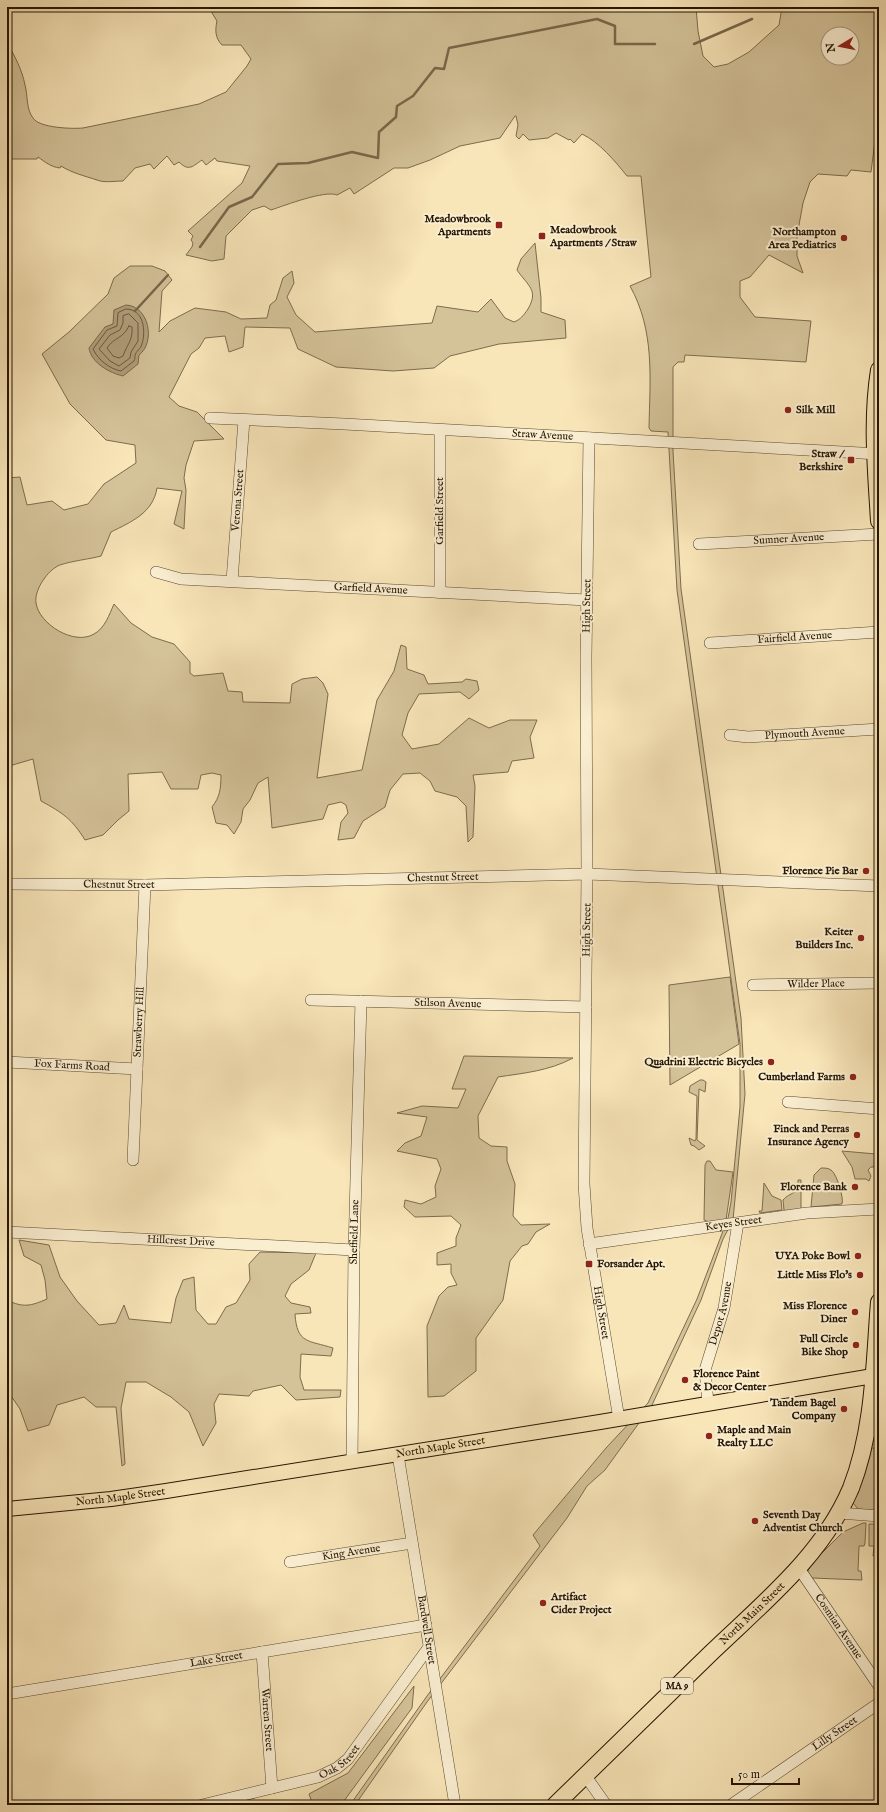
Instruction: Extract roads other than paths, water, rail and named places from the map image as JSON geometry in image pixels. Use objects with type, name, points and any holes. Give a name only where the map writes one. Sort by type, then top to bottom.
[{"type":"highway","points":[[879,370],[874,404],[879,521]]},
{"type":"highway","name":"MA 9","points":[[876,1376],[879,1302]]},
{"type":"highway","name":"North Main Street","points":[[555,1805],[798,1567],[821,1541],[839,1513],[861,1459],[876,1376]]},
{"type":"main road","name":"North Maple Street","points":[[7,1509],[111,1499],[398,1455],[876,1376]]},
{"type":"main road","points":[[871,1410],[879,1432]]},
{"type":"street","name":"Straw Avenue","points":[[210,418],[877,454]]},
{"type":"street","name":"Verona Street","points":[[232,581],[244,420]]},
{"type":"street","name":"Garfield Street","points":[[440,430],[440,593]]},
{"type":"street","name":"High Street","points":[[589,438],[587,600],[588,874],[584,1179],[585,1212],[619,1419]]},
{"type":"street","name":"Sumner Avenue","points":[[699,544],[879,534]]},
{"type":"street","name":"Garfield Avenue","points":[[156,572],[181,579],[587,600]]},
{"type":"street","name":"Fairfield Avenue","points":[[710,643],[879,632]]},
{"type":"street","name":"Plymouth Avenue","points":[[730,735],[748,737],[879,729]]},
{"type":"street","name":"Chestnut Street","points":[[7,884],[145,885],[588,874],[879,886]]},
{"type":"street","name":"Strawberry Hill","points":[[133,1160],[145,885]]},
{"type":"street","name":"Wilder Place","points":[[753,985],[879,983]]},
{"type":"street","name":"Stilson Avenue","points":[[311,1000],[586,1007]]},
{"type":"street","name":"Sheffield Lane","points":[[352,1462],[354,1250],[361,1001]]},
{"type":"street","name":"Fox Farms Road","points":[[7,1062],[137,1069]]},
{"type":"street","points":[[788,1102],[879,1110]]},
{"type":"street","name":"Keyes Street","points":[[590,1244],[819,1212],[879,1209]]},
{"type":"street","name":"Depot Avenue","points":[[708,1403],[705,1370],[724,1308],[738,1223]]},
{"type":"street","name":"Hillcrest Drive","points":[[7,1232],[354,1250]]},
{"type":"street","name":"Bardwell Street","points":[[398,1455],[455,1805]]},
{"type":"street","points":[[839,1513],[879,1516]]},
{"type":"street","name":"King Avenue","points":[[290,1562],[412,1542]]},
{"type":"street","name":"Cosmian Avenue","points":[[798,1567],[879,1686]]},
{"type":"street","name":"Lake Street","points":[[7,1694],[426,1626]]},
{"type":"street","name":"Oak Street","points":[[202,1805],[318,1777],[342,1765],[348,1759],[429,1648]]},
{"type":"street","name":"Warren Street","points":[[262,1652],[272,1788]]},
{"type":"street","name":"Lilly Street","points":[[731,1805],[879,1703]]},
{"type":"street","points":[[585,1775],[606,1805]]},
{"type":"water","points":[[126,305],[134,307],[140,311],[148,326],[148,334],[144,349],[139,355],[138,364],[123,376],[107,370],[97,363],[89,348],[105,327],[113,324],[114,310]]},
{"type":"waterway","points":[[200,247],[229,207],[252,197],[278,164],[308,163],[352,152],[378,158],[379,132],[396,117],[397,106],[413,96],[435,68],[444,69],[449,48],[597,19],[615,26],[615,44],[655,44]]},
{"type":"waterway","points":[[694,44],[752,19]]},
{"type":"waterway","points":[[135,311],[168,275]]},
{"type":"place","name":"Meadowbrook Apartments","points":[[499,225]]},
{"type":"place","name":"Meadowbrook Apartments / Straw","points":[[542,236]]},
{"type":"place","name":"Northampton Area Pediatrics","points":[[844,238]]},
{"type":"place","name":"Silk Mill","points":[[788,410]]},
{"type":"place","name":"Straw / Berkshire","points":[[851,460]]},
{"type":"place","name":"Florence Pie Bar","points":[[866,871]]},
{"type":"place","name":"Keiter Builders Inc.","points":[[861,938]]},
{"type":"place","name":"Quadrini Electric Bicycles","points":[[771,1062]]},
{"type":"place","name":"Cumberland Farms","points":[[853,1077]]},
{"type":"place","name":"Finck and Perras Insurance Agency","points":[[857,1135]]},
{"type":"place","name":"Florence Bank","points":[[855,1187]]},
{"type":"place","name":"UYA Poke Bowl","points":[[858,1256]]},
{"type":"place","name":"Forsander Apt.","points":[[589,1264]]},
{"type":"place","name":"Little Miss Flo's","points":[[860,1275]]},
{"type":"place","name":"Miss Florence Diner","points":[[855,1312]]},
{"type":"place","name":"Full Circle Bike Shop","points":[[856,1345]]},
{"type":"place","name":"Florence Paint & Decor Center","points":[[685,1380]]},
{"type":"place","name":"Tandem Bagel Company","points":[[844,1409]]},
{"type":"place","name":"Maple and Main Realty LLC","points":[[709,1436]]},
{"type":"place","name":"Seventh Day Adventist Church","points":[[755,1521]]},
{"type":"place","name":"Artifact Cider Project","points":[[543,1603]]}]
